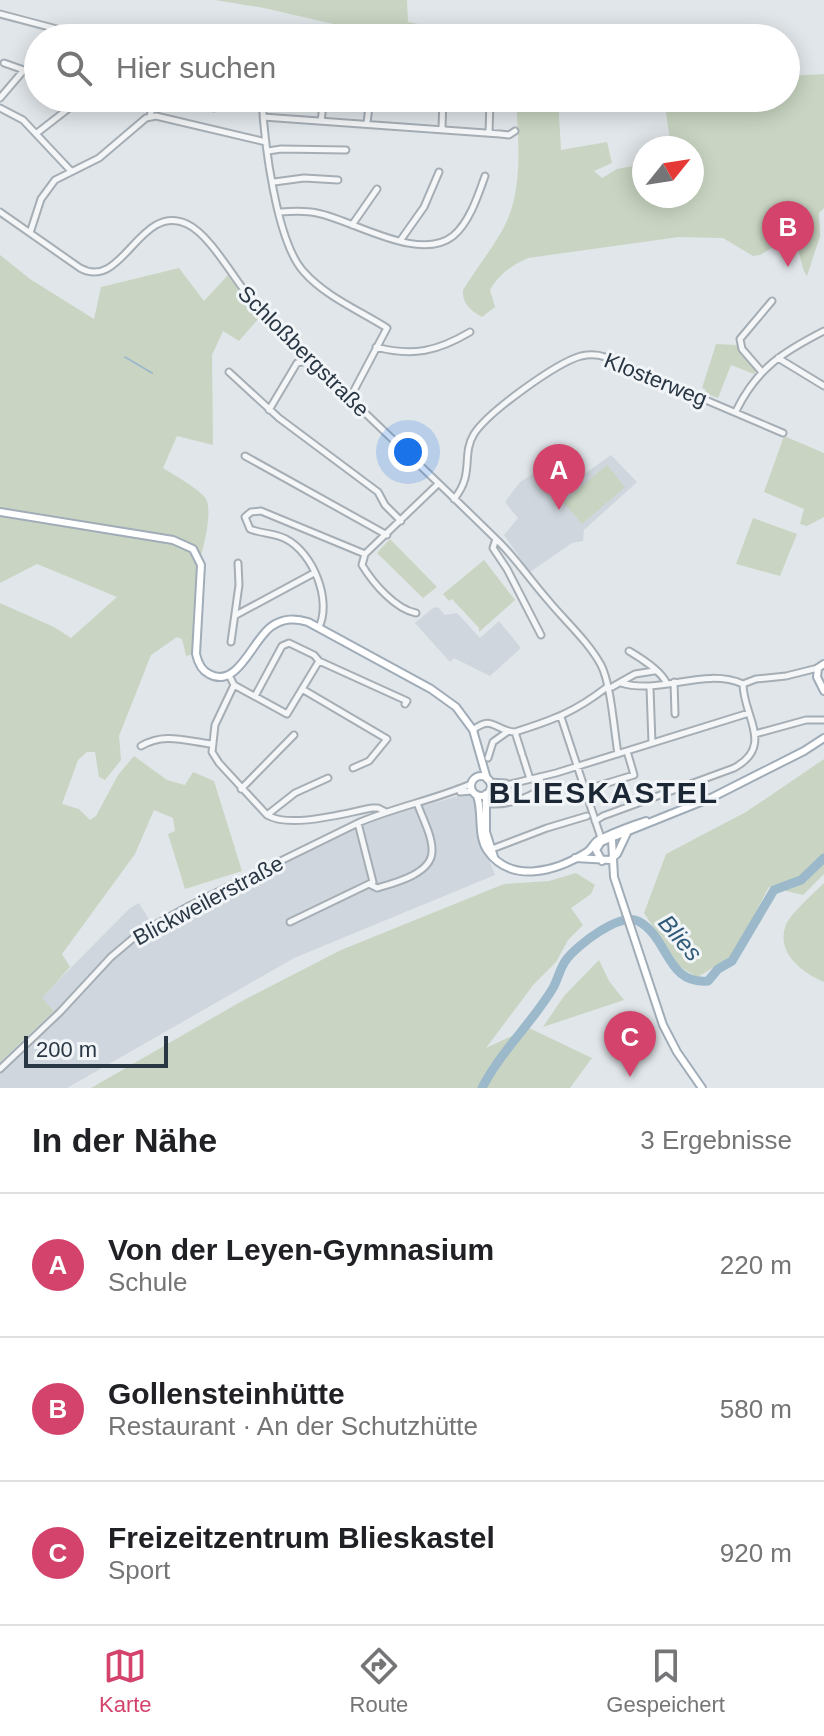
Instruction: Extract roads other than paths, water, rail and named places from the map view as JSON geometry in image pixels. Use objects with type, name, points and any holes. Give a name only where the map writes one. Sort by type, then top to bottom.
[{"type":"main road","points":[[0,512],[150,535],[189,546],[201,565],[196,654],[202,669],[215,676],[229,675],[238,668],[264,633],[276,623],[296,619],[319,627],[431,689],[456,707],[473,730],[485,760],[488,786],[486,832],[491,852]]},
{"type":"main road","points":[[822,666],[820,682],[824,691]]},
{"type":"main road","points":[[485,760],[473,790],[482,831],[491,852],[508,868],[526,874],[575,858],[607,841],[713,797],[824,738]]},
{"type":"main road","points":[[478,777],[488,786]]},
{"type":"main road","points":[[473,790],[488,786]]},
{"type":"main road","points":[[614,877],[596,850],[625,827],[662,819]]},
{"type":"main road","points":[[613,859],[628,832]]},
{"type":"main road","points":[[607,841],[613,859],[614,877],[656,1003],[677,1052],[702,1088]]},
{"type":"main road","points":[[575,858],[613,859]]},
{"type":"street","points":[[0,14],[38,24]]},
{"type":"street","points":[[0,98],[24,70],[4,63]]},
{"type":"street","points":[[0,108],[23,120],[71,171]]},
{"type":"street","points":[[37,133],[64,112]]},
{"type":"street","points":[[0,212],[30,233],[46,191],[55,180],[99,158],[151,112]]},
{"type":"street","points":[[263,112],[266,142],[289,250],[305,274],[320,287],[387,328],[350,398]]},
{"type":"street","points":[[321,121],[322,112]]},
{"type":"street","points":[[367,123],[368,112]]},
{"type":"street","points":[[442,128],[443,112]]},
{"type":"street","points":[[489,133],[490,112]]},
{"type":"street","points":[[150,116],[266,142]]},
{"type":"street","points":[[263,117],[509,135],[515,131]]},
{"type":"street","points":[[268,151],[346,150]]},
{"type":"street","points":[[400,241],[424,207],[439,172]]},
{"type":"street","points":[[280,212],[319,213],[400,241],[432,244],[453,237],[468,216],[485,176]]},
{"type":"street","points":[[274,182],[304,178],[338,180]]},
{"type":"street","points":[[352,225],[377,189]]},
{"type":"street","name":"Schloßbergstraße","points":[[30,233],[80,268],[95,273],[108,270],[139,238],[161,223],[178,221],[191,226],[211,245],[247,297],[496,539],[578,637],[601,666],[609,687],[618,754]]},
{"type":"street","points":[[761,371],[742,349],[740,339],[772,301]]},
{"type":"street","points":[[736,411],[761,371],[824,331]]},
{"type":"street","points":[[376,347],[410,353],[429,351],[470,332]]},
{"type":"street","name":"Klosterweg","points":[[454,499],[467,479],[471,441],[479,428],[530,386],[583,355],[605,357],[783,433]]},
{"type":"street","points":[[778,358],[824,386]]},
{"type":"street","points":[[269,410],[297,363],[312,360]]},
{"type":"street","points":[[229,372],[269,410],[378,492],[385,505],[401,521]]},
{"type":"street","points":[[245,456],[387,535]]},
{"type":"street","points":[[416,613],[401,608],[362,565],[365,554],[438,484]]},
{"type":"street","points":[[319,627],[325,607],[314,573],[303,554],[289,540],[250,529],[245,522],[248,513],[261,511],[365,554]]},
{"type":"street","points":[[496,539],[493,548],[541,635]]},
{"type":"street","points":[[231,642],[239,585],[238,563]]},
{"type":"street","points":[[236,615],[314,573]]},
{"type":"street","points":[[255,696],[286,644],[294,644],[319,661],[407,701],[405,704]]},
{"type":"street","points":[[629,651],[648,662],[670,683],[675,714]]},
{"type":"street","points":[[229,675],[234,685],[287,714],[319,661]]},
{"type":"street","points":[[621,683],[650,688],[670,683],[726,679],[743,684],[822,666]]},
{"type":"street","points":[[485,760],[493,742],[512,732],[561,717],[635,674],[654,671]]},
{"type":"street","points":[[595,821],[734,768],[749,756],[755,734],[743,684]]},
{"type":"street","points":[[234,685],[215,725],[211,744],[215,758],[267,815],[273,819],[291,821],[372,808],[386,812]]},
{"type":"street","points":[[650,688],[651,742]]},
{"type":"street","points":[[302,689],[387,739],[369,761],[353,768]]},
{"type":"street","points":[[488,786],[539,777],[749,713]]},
{"type":"street","points":[[561,717],[595,821]]},
{"type":"street","points":[[755,734],[806,720],[824,720]]},
{"type":"street","points":[[473,730],[482,723],[490,723],[512,732],[530,779]]},
{"type":"street","points":[[241,789],[294,735]]},
{"type":"street","points":[[141,746],[165,737],[211,744]]},
{"type":"street","points":[[591,788],[634,775],[627,751]]},
{"type":"street","points":[[485,803],[499,805],[540,791],[543,787],[539,777]]},
{"type":"street","points":[[267,815],[295,793],[323,778]]},
{"type":"street","name":"Blickweilerstraße","points":[[0,1069],[60,1012],[111,957],[137,935],[358,823],[455,792],[473,790]]},
{"type":"street","points":[[371,885],[377,888],[406,878],[429,862],[433,852],[417,803]]},
{"type":"street","points":[[587,816],[591,809]]},
{"type":"street","points":[[491,852],[547,828],[587,816],[592,817],[607,841]]},
{"type":"street","points":[[290,922],[371,885],[374,880],[358,823]]},
{"type":"waterway","points":[[125,357],[152,373]]},
{"type":"waterway","name":"Blies","points":[[482,1088],[545,1001],[566,960],[599,932],[621,921],[638,921],[648,928],[684,976],[708,981],[718,969],[732,961],[774,890],[801,880],[824,858]]},
{"type":"place","name":"Gollensteinhütte","points":[[788,267]]},
{"type":"place","name":"Von der Leyen-Gymnasium","points":[[559,510]]},
{"type":"place","name":"Freizeitzentrum Blieskastel","points":[[630,1077]]},
{"type":"district","name":"BLIESKASTEL","points":[[604,793]]}]
